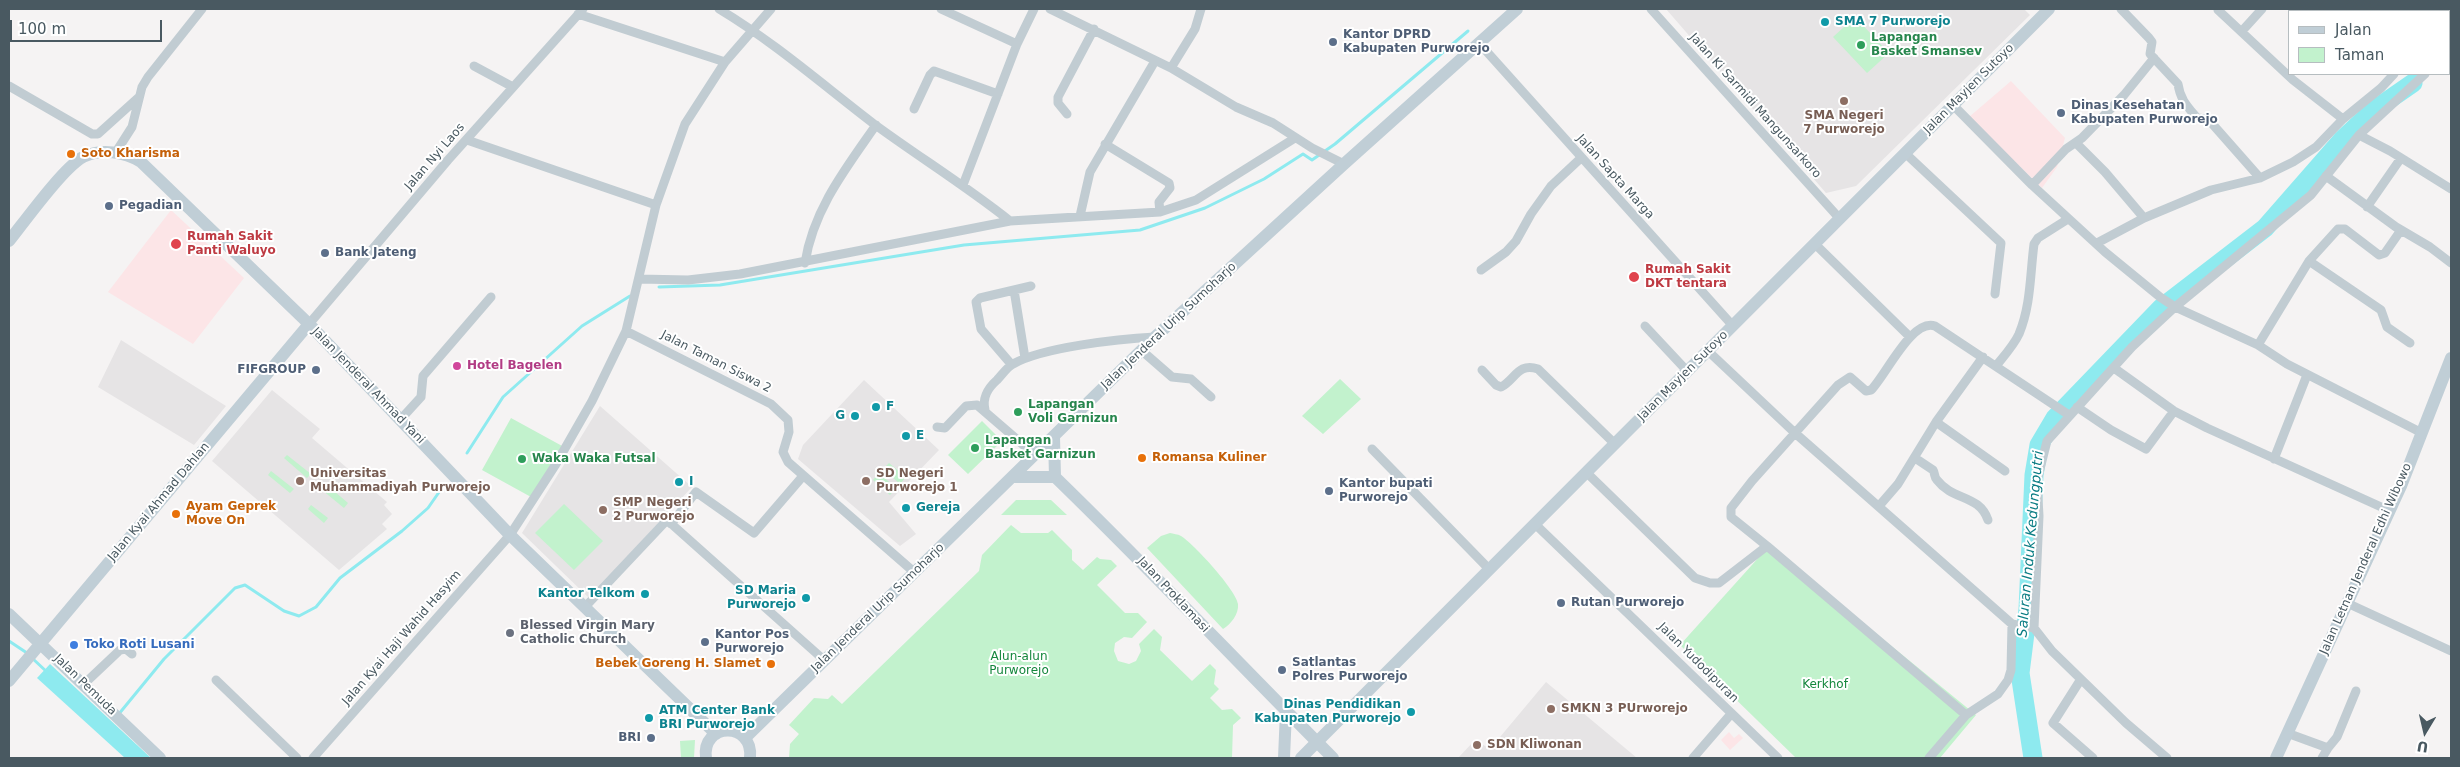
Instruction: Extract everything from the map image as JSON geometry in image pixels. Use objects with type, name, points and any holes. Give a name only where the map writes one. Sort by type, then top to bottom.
[{"type":"main road","name":"Jalan Jenderal Urip Sumoharjo","points":[[745,738],[1014,477],[1141,350],[1338,161],[1518,9]]},
{"type":"main road","name":"Jalan Mayjen Sutoyo","points":[[1301,758],[2049,9]]},
{"type":"main road","name":"Jalan Jenderal Ahmad Yani","points":[[9,241],[72,166],[83,157],[95,153],[116,152],[129,154],[142,162],[309,324],[510,535],[716,734]]},
{"type":"main road","name":"Jalan Kyai Ahmad Dahlan","points":[[12,677],[309,324]]},
{"type":"main road","name":"Jalan Letnan Jenderal Edhi Wibowo","points":[[2276,758],[2390,511],[2451,358]]},
{"type":"main road","points":[[1014,477],[1055,477],[1054,437]]},
{"type":"main road","name":"Jalan Proklamasi","points":[[1055,477],[1133,552],[1333,758]]},
{"type":"main road","name":"Jalan Pemuda","points":[[9,614],[160,758]]},
{"type":"main road","points":[[1284,758],[1286,711]]},
{"type":"main road","points":[[706,758],[706,747],[716,734],[728,730],[745,738],[750,750],[750,758]]},
{"type":"street","points":[[116,152],[132,127],[139,97],[148,77],[202,9]]},
{"type":"street","points":[[719,9],[753,29],[876,125],[963,185],[1010,221]]},
{"type":"street","name":"Jalan Kyai Haji Wahid Hasyim","points":[[313,758],[510,535],[556,464],[592,401],[626,331],[656,205],[685,124],[725,62],[771,9]]},
{"type":"street","points":[[941,9],[1017,44]]},
{"type":"street","points":[[963,185],[1017,44],[1034,9]]},
{"type":"street","points":[[1050,9],[1171,68],[1236,107],[1273,123],[1312,148],[1338,161]]},
{"type":"street","points":[[1171,68],[1195,29],[1201,9]]},
{"type":"street","name":"Jalan Ki Sarmidi Mangunsarkoro","points":[[1651,9],[1840,219]]},
{"type":"street","points":[[2121,9],[2152,42],[2149,52],[2178,84],[2181,98],[2197,118],[2208,119],[2260,178]]},
{"type":"street","points":[[2242,31],[2262,9]]},
{"type":"street","points":[[2218,10],[2293,80],[2343,119]]},
{"type":"street","points":[[580,11],[725,62]]},
{"type":"street","name":"Jalan Nyi Laos","points":[[309,324],[466,140],[580,11]]},
{"type":"street","points":[[1067,114],[1058,103],[1058,97],[1094,29]]},
{"type":"street","name":"Jalan Sapta Marga","points":[[1479,43],[1733,326]]},
{"type":"street","points":[[2032,185],[2066,149],[2076,143],[2124,95],[2154,58]]},
{"type":"street","points":[[1080,216],[1090,172],[1155,60]]},
{"type":"street","points":[[474,66],[513,87]]},
{"type":"street","points":[[914,109],[930,75],[934,71],[998,94]]},
{"type":"street","points":[[2097,243],[2144,218],[2211,190],[2260,178],[2293,162],[2316,147],[2343,119],[2381,88],[2393,75]]},
{"type":"street","points":[[1930,758],[1966,715],[1998,694],[2008,680],[2024,626],[2039,536],[2037,481],[2047,441],[2067,414],[2114,368],[2173,305],[2311,195],[2359,135],[2424,75]]},
{"type":"street","points":[[9,86],[92,134],[98,134],[106,128],[139,97]]},
{"type":"street","points":[[1953,105],[2068,219],[2160,297],[2173,305],[2258,344],[2306,375],[2422,433]]},
{"type":"street","points":[[805,262],[808,238],[823,206],[876,125]]},
{"type":"street","points":[[2359,135],[2451,189]]},
{"type":"street","points":[[639,279],[688,280],[740,274],[1010,221],[1160,212],[1196,200],[1295,138]]},
{"type":"street","points":[[466,140],[656,205]]},
{"type":"street","points":[[2076,143],[2105,172],[2144,218]]},
{"type":"street","points":[[1106,144],[1169,183],[1170,188],[1159,202],[1160,212]]},
{"type":"street","points":[[1905,153],[2001,243],[1995,294]]},
{"type":"street","points":[[1481,270],[1506,252],[1516,241],[1531,214],[1551,186],[1581,158]]},
{"type":"street","points":[[2367,207],[2401,158]]},
{"type":"street","points":[[2326,176],[2367,207],[2430,247],[2451,263]]},
{"type":"street","points":[[1996,366],[2018,336],[2025,317],[2034,244],[2038,238],[2068,219]]},
{"type":"street","points":[[2258,344],[2309,261],[2338,229],[2344,229],[2379,254],[2384,253],[2401,230]]},
{"type":"street","points":[[1815,244],[1910,337]]},
{"type":"street","points":[[2309,261],[2381,310],[2384,324],[2410,344]]},
{"type":"street","points":[[1011,364],[981,329],[976,302],[980,298],[1031,286]]},
{"type":"street","points":[[1014,290],[1025,358]]},
{"type":"street","points":[[400,420],[421,397],[423,376],[491,296]]},
{"type":"street","points":[[1966,715],[1731,517],[1731,508],[1752,481],[1838,385],[1848,376],[1866,391],[1871,390],[1910,337],[1922,327],[1933,325],[2067,414]]},
{"type":"street","points":[[1645,326],[1688,372]]},
{"type":"street","name":"Jalan Taman Siswa 2","points":[[626,331],[771,404],[788,420],[790,427],[783,452],[784,457],[803,476],[914,572]]},
{"type":"street","points":[[985,410],[986,393],[1011,364],[1025,358],[1092,344],[1155,337]]},
{"type":"street","points":[[1141,350],[1172,377],[1191,379],[1210,397]]},
{"type":"street","points":[[1708,351],[1795,433],[1879,506],[2024,626],[2082,679],[2126,723],[2167,758]]},
{"type":"street","points":[[1879,506],[1898,484],[1936,422],[1983,357]]},
{"type":"street","points":[[1482,370],[1496,385],[1502,387],[1517,371],[1529,367],[1538,369],[1616,444]]},
{"type":"street","points":[[2114,368],[2174,410],[2206,428],[2390,511]]},
{"type":"street","points":[[2274,459],[2306,375]]},
{"type":"street","points":[[937,427],[945,428],[966,406],[977,404],[1035,455]]},
{"type":"street","points":[[2076,407],[2146,450],[2174,410]]},
{"type":"street","points":[[1936,422],[2005,471]]},
{"type":"street","points":[[1372,449],[1490,570]]},
{"type":"street","points":[[1915,458],[1933,470],[1936,480],[1940,484],[1963,499],[1971,500],[1980,506],[1988,520]]},
{"type":"street","points":[[1587,473],[1695,578],[1701,581],[1719,583],[1767,546]]},
{"type":"street","points":[[672,524],[696,492],[754,533],[803,476]]},
{"type":"street","points":[[584,608],[667,520],[824,660]]},
{"type":"street","name":"Jalan Yudodipuran","points":[[1535,524],[1778,758]]},
{"type":"street","points":[[2347,603],[2451,651]]},
{"type":"street","points":[[84,684],[120,650],[126,649],[132,654]]},
{"type":"street","points":[[2082,679],[2053,723],[2093,758]]},
{"type":"street","points":[[216,680],[297,758]]},
{"type":"street","points":[[2322,758],[2337,737],[2356,691]]},
{"type":"street","points":[[1693,758],[1731,714]]},
{"type":"street","points":[[2287,732],[2328,748]]},
{"type":"shaded area","name":"SMA Negeri 7 Purworejo","points":[[1666,9],[2024,9],[2030,15],[1856,186],[1826,193]]},
{"type":"shaded area","points":[[2011,81],[2065,138],[2057,167],[2042,188],[1969,117]]},
{"type":"shaded area","name":"Rumah Sakit Panti Waluyo","points":[[171,210],[244,278],[193,344],[108,292]]},
{"type":"shaded area","points":[[121,340],[226,406],[194,445],[98,387]]},
{"type":"shaded area","name":"SD Negeri Purworejo 1","points":[[864,380],[939,450],[889,502],[916,534],[900,546],[798,459],[803,445]]},
{"type":"shaded area","name":"Universitas Muhammadiyah Purworejo","points":[[272,390],[320,429],[312,438],[387,502],[384,505],[392,514],[382,524],[387,529],[339,570],[212,461]]},
{"type":"shaded area","name":"SMP Negeri 2 Purworejo","points":[[600,406],[692,487],[589,598],[522,533]]},
{"type":"shaded area","name":"SMKN 3 PUrworejo","points":[[1546,682],[1637,758],[1458,758],[1475,740],[1490,749]]},
{"type":"shaded area","points":[[1729,732],[1734,738],[1739,734],[1743,738],[1730,750],[1721,740]]},
{"type":"green space","name":"Lapangan Basket Smansev","points":[[1855,17],[1889,53],[1867,73],[1833,37]]},
{"type":"green space","points":[[1340,379],[1361,399],[1323,434],[1302,416]]},
{"type":"green space","name":"Waka Waka Futsal","points":[[511,418],[564,447],[531,497],[482,470]]},
{"type":"green space","name":"Lapangan Basket Garnizun","points":[[982,421],[1002,441],[968,474],[948,455]]},
{"type":"green space","points":[[287,455],[311,474],[307,478],[284,458]]},
{"type":"green space","points":[[889,463],[906,477],[900,484],[883,469]]},
{"type":"green space","points":[[271,471],[294,489],[290,493],[268,475]]},
{"type":"green space","points":[[879,473],[896,488],[890,495],[873,480]]},
{"type":"green space","points":[[327,485],[348,503],[344,508],[322,490]]},
{"type":"green space","points":[[1016,500],[1051,500],[1067,515],[1001,515]]},
{"type":"green space","points":[[564,504],[603,541],[574,570],[535,533]]},
{"type":"green space","points":[[311,505],[328,518],[324,523],[308,509]]},
{"type":"green space","name":"Alun-alun Purworejo","points":[[1011,525],[1021,533],[1048,533],[1052,530],[1072,550],[1072,560],[1083,570],[1097,557],[1111,560],[1117,566],[1097,585],[1125,613],[1138,613],[1147,622],[1132,638],[1124,637],[1115,643],[1114,651],[1118,661],[1129,664],[1136,661],[1141,651],[1139,644],[1154,629],[1162,637],[1160,650],[1192,681],[1210,664],[1216,670],[1214,684],[1219,689],[1210,698],[1222,710],[1232,709],[1241,718],[1233,725],[1232,758],[789,758],[790,744],[799,734],[789,725],[814,698],[828,699],[832,695],[842,704],[979,571],[982,555]]},
{"type":"green space","points":[[1170,533],[1187,540],[1214,568],[1236,598],[1238,608],[1236,615],[1232,622],[1223,629],[1147,548],[1161,536]]},
{"type":"green space","name":"Kerkhof","points":[[1769,546],[1976,715],[1940,758],[1796,758],[1680,645]]},
{"type":"green space","points":[[695,740],[694,758],[681,758],[680,741]]},
{"type":"water","points":[[50,664],[151,758],[125,758],[37,678]]},
{"type":"waterway","points":[[659,287],[720,285],[964,245],[1140,230],[1205,208],[1264,179],[1303,154],[1312,160],[1335,144],[1468,31]]},
{"type":"waterway","name":"Saluran Induk Kedungputri","points":[[2033,758],[2020,673],[2028,609],[2034,475],[2039,445],[2055,418],[2161,308],[2265,228],[2342,140],[2374,110],[2413,83]]},
{"type":"waterway","points":[[467,453],[503,397],[582,326],[630,296]]},
{"type":"waterway","points":[[118,715],[164,659],[235,588],[245,585],[284,611],[299,616],[316,607],[340,578],[402,531],[428,508],[444,485]]},
{"type":"waterway","points":[[9,641],[27,653]]},
{"type":"waterway","points":[[32,658],[47,672]]},
{"type":"place","name":"SMA 7 Purworejo","points":[[1825,22]]},
{"type":"place","name":"Kantor DPRD Kabupaten Purworejo","points":[[1333,42]]},
{"type":"place","name":"Lapangan Basket Smansev","points":[[1861,45]]},
{"type":"place","name":"SMA Negeri 7 Purworejo","points":[[1844,101]]},
{"type":"place","name":"Dinas Kesehatan Kabupaten Purworejo","points":[[2061,113]]},
{"type":"place","name":"Soto Kharisma","points":[[71,154]]},
{"type":"place","name":"Pegadian","points":[[109,206]]},
{"type":"place","name":"Rumah Sakit Panti Waluyo","points":[[176,244]]},
{"type":"place","name":"Bank Jateng","points":[[325,253]]},
{"type":"place","name":"Rumah Sakit DKT tentara","points":[[1634,277]]},
{"type":"place","name":"Hotel Bagelen","points":[[457,366]]},
{"type":"place","name":"FIFGROUP","points":[[316,370]]},
{"type":"place","name":"F","points":[[876,407]]},
{"type":"place","name":"Lapangan Voli Garnizun","points":[[1018,412]]},
{"type":"place","name":"G","points":[[855,416]]},
{"type":"place","name":"E","points":[[906,436]]},
{"type":"place","name":"Lapangan Basket Garnizun","points":[[975,448]]},
{"type":"place","name":"Romansa Kuliner","points":[[1142,458]]},
{"type":"place","name":"Waka Waka Futsal","points":[[522,459]]},
{"type":"place","name":"Universitas Muhammadiyah Purworejo","points":[[300,481]]},
{"type":"place","name":"SD Negeri Purworejo 1","points":[[866,481]]},
{"type":"place","name":"I","points":[[679,482]]},
{"type":"place","name":"Kantor bupati Purworejo","points":[[1329,491]]},
{"type":"place","name":"Gereja","points":[[906,508]]},
{"type":"place","name":"SMP Negeri 2 Purworejo","points":[[603,510]]},
{"type":"place","name":"Ayam Geprek Move On","points":[[176,514]]},
{"type":"place","name":"Kantor Telkom","points":[[645,594]]},
{"type":"place","name":"SD Maria Purworejo","points":[[806,598]]},
{"type":"place","name":"Rutan Purworejo","points":[[1561,603]]},
{"type":"place","name":"Blessed Virgin Mary Catholic Church","points":[[510,633]]},
{"type":"place","name":"Kantor Pos Purworejo","points":[[705,642]]},
{"type":"place","name":"Toko Roti Lusani","points":[[74,645]]},
{"type":"place","name":"Bebek Goreng H. Slamet","points":[[771,664]]},
{"type":"place","name":"Satlantas Polres Purworejo","points":[[1282,670]]},
{"type":"place","name":"SMKN 3 PUrworejo","points":[[1551,709]]},
{"type":"place","name":"Dinas Pendidikan Kabupaten Purworejo","points":[[1411,712]]},
{"type":"place","name":"ATM Center Bank BRI Purworejo","points":[[649,718]]},
{"type":"place","name":"BRI","points":[[651,738]]},
{"type":"place","name":"SDN Kliwonan","points":[[1477,745]]}]
